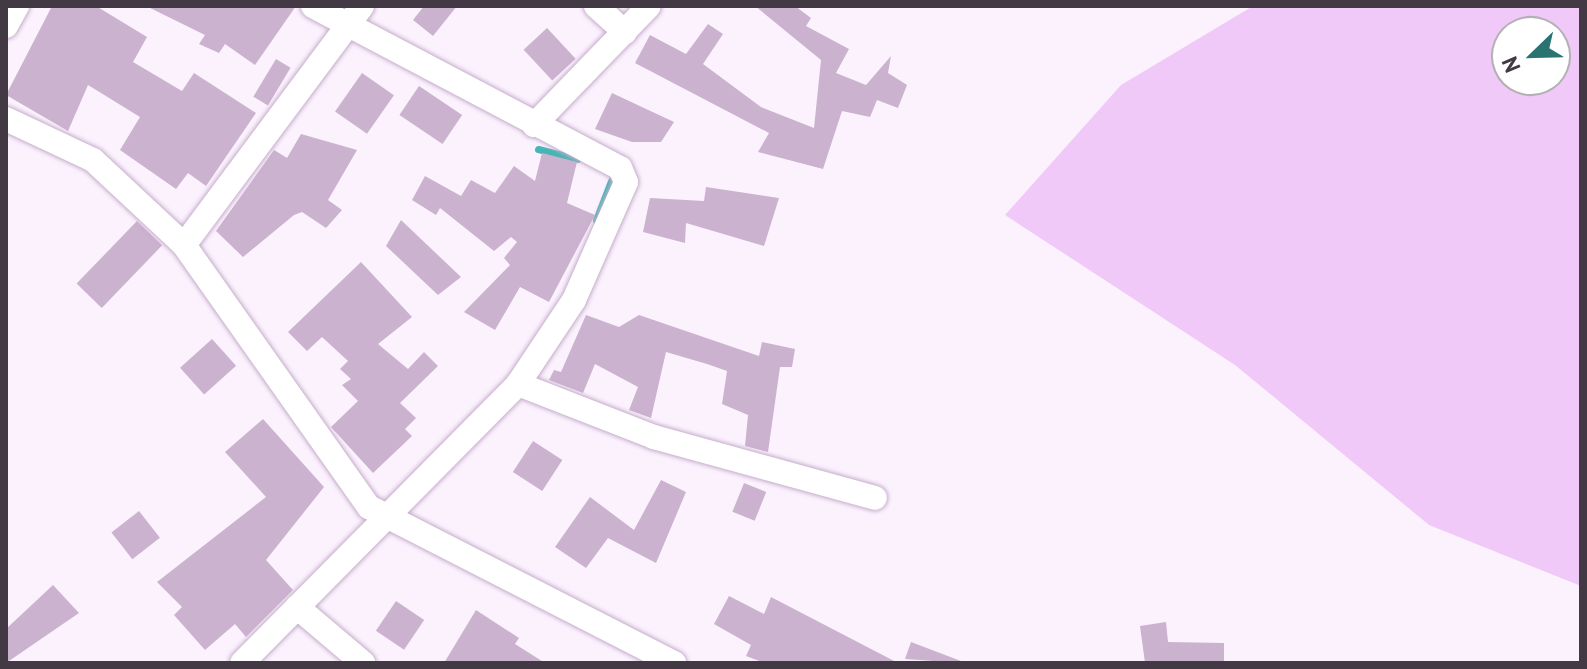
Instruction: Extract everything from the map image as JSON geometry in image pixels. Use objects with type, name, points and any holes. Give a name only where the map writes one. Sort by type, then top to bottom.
[{"type":"street","points":[[6,26],[17,6]]},
{"type":"street","points":[[242,663],[518,384],[574,300],[626,182],[620,168],[313,6]]},
{"type":"street","points":[[184,245],[362,6]]},
{"type":"street","points":[[596,6],[625,32]]},
{"type":"street","points":[[534,125],[649,6]]},
{"type":"street","points":[[6,119],[93,160],[184,245],[347,484],[385,519],[674,663]]},
{"type":"street","points":[[518,384],[654,437],[875,498]]},
{"type":"street","points":[[297,607],[363,663]]},
{"type":"shaded area","points":[[1253,6],[1581,6],[1581,586],[1429,525],[1235,365],[1005,215],[1121,85]]},
{"type":"building","points":[[52,6],[96,6],[147,37],[133,62],[182,91],[194,73],[256,113],[206,186],[188,173],[176,189],[120,150],[140,117],[88,85],[68,131],[6,95]]},
{"type":"building","points":[[146,6],[296,6],[255,65],[225,44],[219,53],[199,44],[205,35]]},
{"type":"building","points":[[424,6],[457,6],[433,36],[413,20]]},
{"type":"building","points":[[755,6],[795,6],[811,18],[806,26],[849,49],[836,73],[866,85],[891,56],[888,73],[907,85],[898,108],[877,100],[870,117],[842,111],[823,169],[758,152],[769,133],[635,63],[650,35],[686,54],[708,24],[723,34],[703,64],[761,107],[814,128],[821,60]]},
{"type":"building","points":[[547,28],[576,59],[552,81],[524,50]]},
{"type":"building","points":[[276,59],[291,68],[268,105],[253,97]]},
{"type":"building","points":[[362,73],[394,95],[367,134],[335,112]]},
{"type":"building","points":[[419,86],[462,115],[443,144],[399,115]]},
{"type":"building","points":[[612,93],[674,122],[661,142],[632,142],[595,129]]},
{"type":"building","points":[[301,134],[357,150],[328,200],[342,210],[326,228],[302,212],[294,215],[243,257],[216,231],[274,150],[287,158]]},
{"type":"building","points":[[542,153],[577,162],[567,203],[595,215],[549,302],[520,287],[495,330],[464,312],[510,265],[504,258],[517,242],[511,237],[494,251],[440,208],[436,215],[412,200],[425,176],[461,196],[471,180],[495,193],[514,166],[535,181]]},
{"type":"building","points":[[706,187],[779,198],[764,246],[686,223],[685,243],[643,232],[650,198],[704,201]]},
{"type":"building","points":[[401,220],[461,277],[438,295],[386,246]]},
{"type":"building","points":[[137,221],[162,245],[102,308],[77,284]]},
{"type":"building","points":[[361,262],[412,317],[378,344],[408,369],[424,352],[438,366],[400,403],[416,418],[405,429],[412,436],[373,473],[331,427],[358,401],[342,385],[351,379],[340,369],[348,361],[322,337],[307,351],[288,332]]},
{"type":"building","points":[[586,315],[619,327],[639,315],[759,356],[762,342],[795,349],[792,367],[780,367],[768,452],[745,446],[748,415],[722,404],[727,371],[707,364],[666,352],[651,418],[629,410],[638,387],[595,364],[583,393],[549,380],[554,370],[561,372]]},
{"type":"building","points":[[212,339],[236,366],[204,395],[180,368]]},
{"type":"building","points":[[263,419],[324,487],[266,560],[293,590],[246,637],[235,624],[205,650],[174,615],[182,607],[157,582],[266,497],[225,452]]},
{"type":"building","points":[[533,441],[562,460],[542,491],[513,472]]},
{"type":"building","points":[[661,480],[686,492],[656,563],[608,538],[586,568],[555,547],[590,497],[634,530]]},
{"type":"building","points":[[744,483],[766,492],[755,521],[732,512]]},
{"type":"building","points":[[139,511],[160,538],[132,559],[111,533]]},
{"type":"building","points":[[53,585],[79,613],[6,663],[6,629]]},
{"type":"building","points":[[729,596],[764,614],[771,597],[898,663],[765,663],[746,656],[751,645],[714,624]]},
{"type":"building","points":[[396,601],[424,620],[404,650],[376,631]]},
{"type":"building","points":[[476,610],[519,638],[515,644],[545,663],[444,663]]},
{"type":"building","points":[[1166,622],[1168,642],[1224,643],[1224,663],[1145,663],[1140,626]]},
{"type":"building","points":[[911,642],[961,661],[961,663],[905,659]]},
{"type":"waterway","points":[[538,149],[578,159]]},
{"type":"waterway","points":[[596,220],[611,181]]}]
